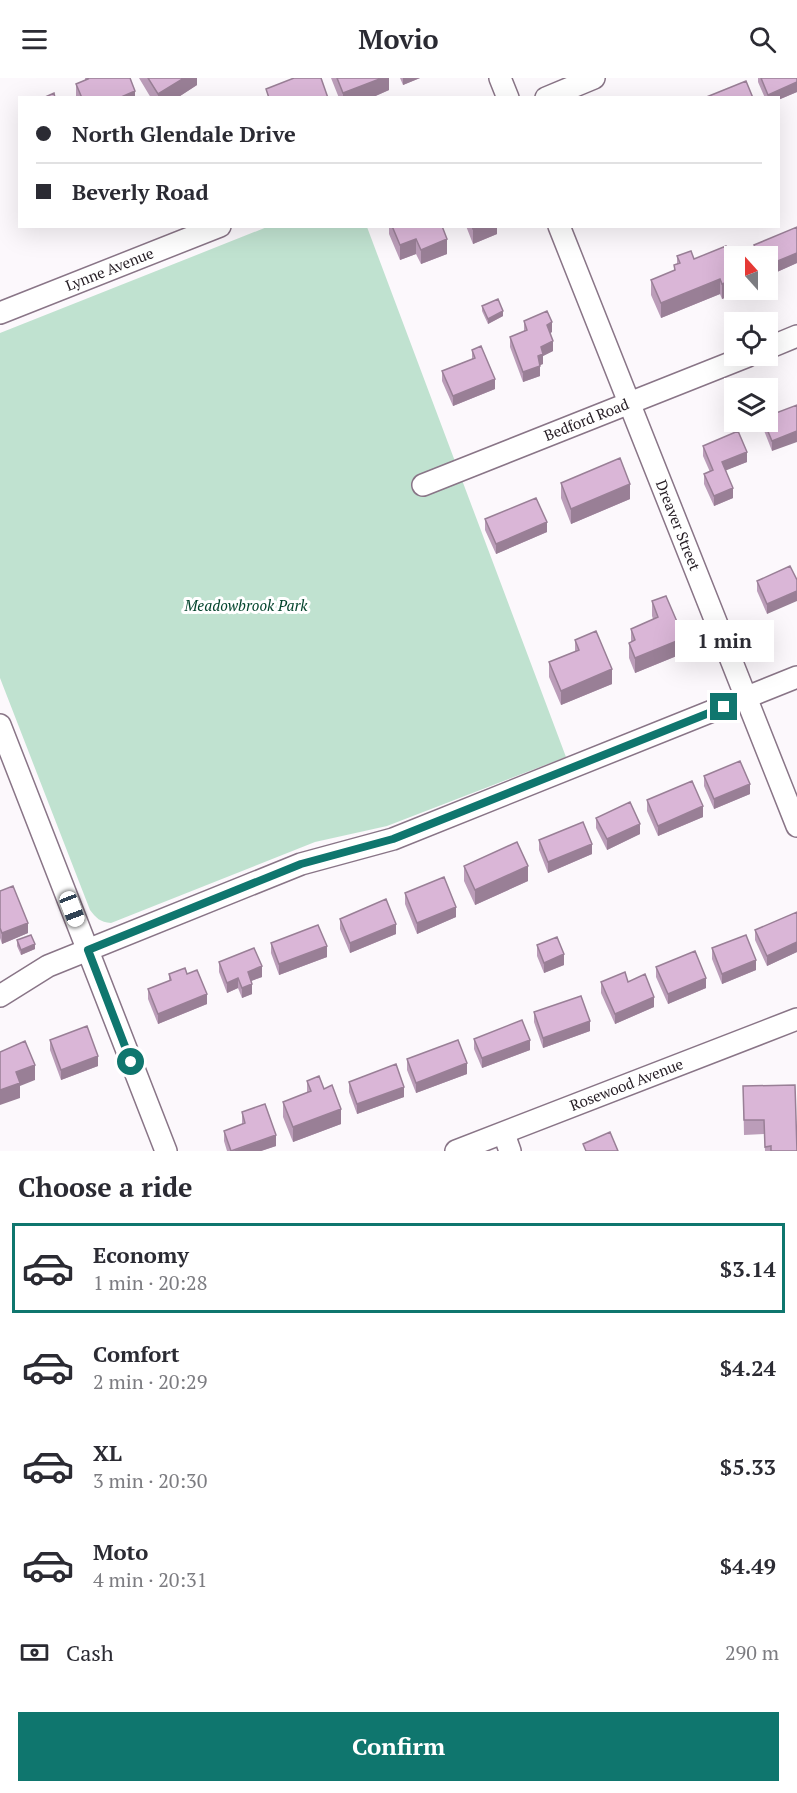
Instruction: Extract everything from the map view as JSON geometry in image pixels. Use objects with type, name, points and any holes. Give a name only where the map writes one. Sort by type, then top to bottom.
[{"type":"street","points":[[500,78],[507,96]]},
{"type":"street","points":[[551,96],[594,78]]},
{"type":"street","name":"Lynne Avenue","points":[[0,313],[215,228]]},
{"type":"street","name":"Dreaver Street","points":[[560,228],[797,826]]},
{"type":"street","points":[[778,344],[797,336]]},
{"type":"street","name":"Bedford Road","points":[[423,485],[724,365]]},
{"type":"street","points":[[0,996],[48,966],[301,864],[393,839],[797,677]]},
{"type":"street","points":[[0,725],[166,1151]]},
{"type":"street","name":"Rosewood Avenue","points":[[456,1151],[507,1142],[797,1019]]},
{"type":"green space","name":"Meadowbrook Park","points":[[264,228],[367,228],[566,757],[387,826],[315,842],[111,923],[99,919],[90,910],[0,678],[0,333]]},
{"type":"building","points":[[130,78],[135,91],[124,96],[81,96],[76,84],[88,79]]},
{"type":"building","points":[[148,78],[184,78],[158,94]]},
{"type":"building","points":[[294,78],[321,78],[327,96],[268,96],[266,89]]},
{"type":"building","points":[[337,78],[382,78],[343,93]]},
{"type":"building","points":[[761,78],[797,78],[797,82],[768,95]]},
{"type":"building","points":[[746,81],[752,96],[709,96]]},
{"type":"building","points":[[797,227],[797,253],[778,261],[778,246],[754,245]]},
{"type":"building","points":[[393,228],[443,228],[447,239],[421,250],[416,239],[400,245]]},
{"type":"building","points":[[724,247],[724,283],[722,284],[720,279],[661,303],[651,280],[675,270],[674,265],[680,263],[677,256],[691,251],[694,259]]},
{"type":"building","points":[[498,299],[503,311],[488,319],[482,306]]},
{"type":"building","points":[[547,311],[552,322],[547,325],[553,341],[541,347],[543,354],[538,356],[540,366],[523,372],[510,337],[527,330],[524,321]]},
{"type":"building","points":[[481,346],[495,379],[453,396],[442,371],[475,358],[472,350]]},
{"type":"building","points":[[797,405],[797,431],[772,441],[768,432],[778,432],[778,412]]},
{"type":"building","points":[[738,432],[747,452],[722,462],[733,488],[714,496],[704,474],[713,470],[703,446]]},
{"type":"building","points":[[620,458],[630,484],[571,509],[561,483]]},
{"type":"building","points":[[536,498],[547,522],[496,544],[485,519]]},
{"type":"building","points":[[790,566],[797,580],[797,591],[767,604],[757,581]]},
{"type":"building","points":[[666,596],[684,638],[635,658],[629,643],[635,640],[631,629],[658,617],[652,601]]},
{"type":"building","points":[[596,631],[612,669],[561,691],[549,662],[579,650],[575,640]]},
{"type":"building","points":[[740,761],[750,784],[714,799],[704,776]]},
{"type":"building","points":[[692,781],[703,806],[658,826],[647,800]]},
{"type":"building","points":[[630,802],[640,824],[607,839],[596,818]]},
{"type":"building","points":[[583,822],[592,844],[548,862],[539,840]]},
{"type":"building","points":[[517,842],[528,866],[475,890],[464,866]]},
{"type":"building","points":[[444,877],[456,907],[417,923],[405,893]]},
{"type":"building","points":[[13,886],[28,923],[2,933],[0,891]]},
{"type":"building","points":[[386,899],[396,924],[350,943],[340,919]]},
{"type":"building","points":[[797,912],[797,942],[767,956],[755,930]]},
{"type":"building","points":[[318,925],[327,946],[279,964],[271,943]]},
{"type":"building","points":[[31,935],[35,944],[21,950],[17,940]]},
{"type":"building","points":[[746,935],[756,960],[722,974],[712,948]]},
{"type":"building","points":[[557,937],[564,954],[544,963],[537,945]]},
{"type":"building","points":[[254,948],[262,966],[248,972],[252,984],[242,988],[238,978],[227,983],[219,962]]},
{"type":"building","points":[[695,951],[706,978],[668,994],[656,967]]},
{"type":"building","points":[[185,968],[187,974],[197,970],[207,994],[158,1014],[148,989],[171,980],[169,974]]},
{"type":"building","points":[[625,972],[628,982],[645,974],[654,997],[615,1014],[601,982]]},
{"type":"building","points":[[581,996],[590,1021],[543,1038],[534,1012]]},
{"type":"building","points":[[522,1020],[530,1040],[482,1058],[474,1039]]},
{"type":"building","points":[[87,1026],[98,1056],[61,1070],[50,1040]]},
{"type":"building","points":[[458,1040],[467,1063],[416,1083],[407,1059]]},
{"type":"building","points":[[25,1041],[35,1065],[16,1072],[20,1083],[0,1090],[0,1052]]},
{"type":"building","points":[[396,1064],[404,1087],[357,1104],[349,1082]]},
{"type":"building","points":[[319,1076],[324,1089],[332,1085],[341,1109],[293,1127],[283,1102],[311,1091],[307,1081]]},
{"type":"building","points":[[795,1085],[797,1151],[771,1151],[771,1146],[765,1147],[764,1120],[744,1120],[743,1086]]},
{"type":"building","points":[[265,1104],[276,1135],[231,1151],[224,1131],[245,1123],[242,1112]]},
{"type":"building","points":[[610,1132],[618,1151],[586,1151],[583,1144]]},
{"type":"route","points":[[131,1062],[88,950],[301,864],[393,839],[724,707]]}]
